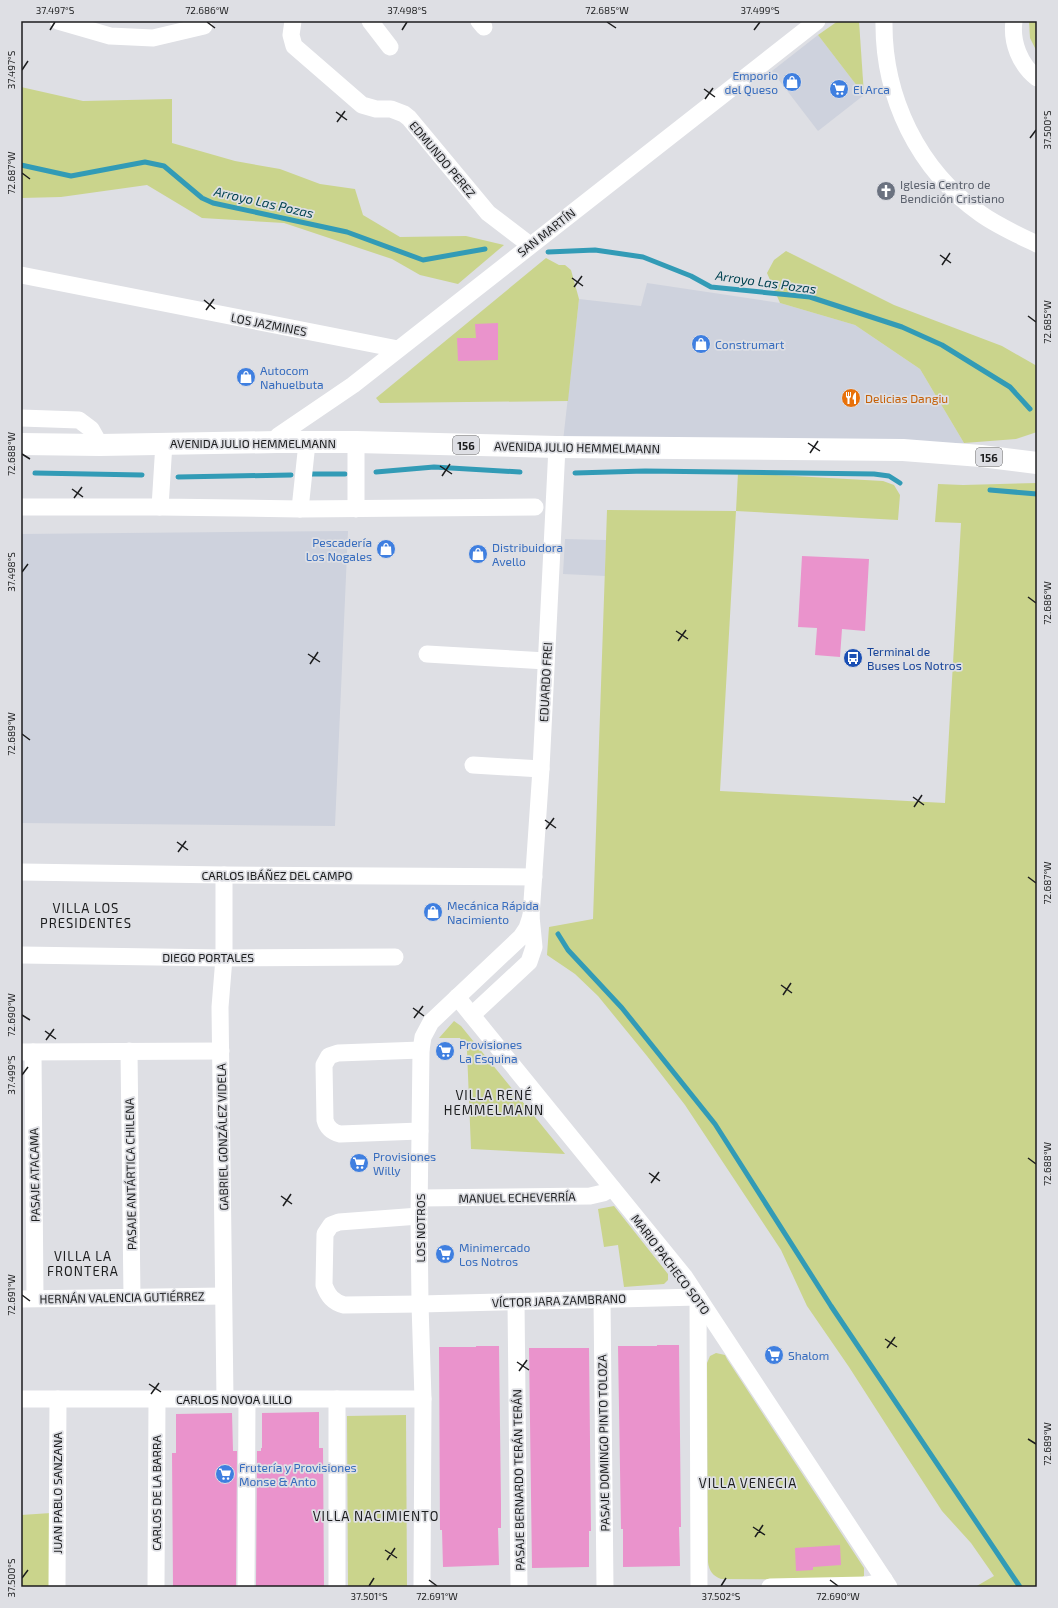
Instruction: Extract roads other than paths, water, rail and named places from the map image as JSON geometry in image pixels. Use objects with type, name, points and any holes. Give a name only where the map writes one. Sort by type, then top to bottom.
[{"type":"highway","name":"AVENIDA JULIO HEMMELMANN","points":[[21,444],[100,445],[356,442],[557,447],[903,450],[981,456],[1037,463]]},
{"type":"street","points":[[58,21],[110,36],[153,38],[204,26]]},
{"type":"street","name":"EDMUNDO PEREZ","points":[[293,21],[291,35],[294,46],[362,105],[376,109],[391,109],[404,114],[409,118],[488,213],[530,245]]},
{"type":"street","points":[[370,21],[390,47]]},
{"type":"street","name":"SAN MARTÍN","points":[[277,442],[278,436],[353,385],[817,21]]},
{"type":"street","points":[[884,21],[885,58],[897,104],[906,125],[926,159],[945,184],[975,210],[1001,227],[1037,244]]},
{"type":"street","points":[[1014,21],[1016,47],[1027,68],[1037,78]]},
{"type":"street","name":"LOS JAZMINES","points":[[21,275],[398,349]]},
{"type":"street","points":[[21,418],[79,420],[91,429],[100,445]]},
{"type":"street","points":[[356,442],[356,509]]},
{"type":"street","points":[[300,509],[307,443]]},
{"type":"street","points":[[160,507],[164,444]]},
{"type":"street","name":"EDUARDO FREI","points":[[531,916],[541,769],[557,447]]},
{"type":"street","points":[[21,507],[300,509],[535,508]]},
{"type":"street","points":[[427,654],[546,661]]},
{"type":"street","points":[[473,765],[541,769]]},
{"type":"street","name":"CARLOS IBÁÑEZ DEL CAMPO","points":[[21,872],[534,877]]},
{"type":"street","name":"GABRIEL GONZÁLEZ VIDELA","points":[[224,875],[224,958],[220,1007],[225,1399]]},
{"type":"street","points":[[472,1015],[528,962],[534,947],[531,916]]},
{"type":"street","name":"LOS NOTROS","points":[[422,1587],[423,1400],[419,1216],[421,1050],[423,1037],[431,1022],[521,937],[527,928],[531,916]]},
{"type":"street","name":"DIEGO PORTALES","points":[[21,955],[224,958],[395,957]]},
{"type":"street","name":"MARIO PACHECO SOTO","points":[[457,997],[684,1276],[887,1583]]},
{"type":"street","points":[[420,1131],[340,1134],[331,1130],[325,1120],[324,1064],[329,1056],[338,1052],[421,1050]]},
{"type":"street","name":"PASAJE ANTÁRTICA CHILENA","points":[[129,1051],[132,1297]]},
{"type":"street","points":[[27,1052],[221,1051]]},
{"type":"street","name":"PASAJE ATACAMA","points":[[27,1052],[28,1298]]},
{"type":"street","name":"MANUEL ECHEVERRÍA","points":[[420,1198],[590,1196],[603,1193],[612,1188]]},
{"type":"street","name":"VÍCTOR JARA ZAMBRANO","points":[[419,1216],[339,1222],[330,1226],[325,1234],[324,1286],[331,1299],[344,1305],[516,1302],[698,1296]]},
{"type":"street","name":"HERNÁN VALENCIA GUTIÉRREZ","points":[[28,1298],[223,1296]]},
{"type":"street","points":[[698,1296],[700,1587]]},
{"type":"street","name":"PASAJE DOMINGO PINTO TOLOZA","points":[[602,1299],[605,1587]]},
{"type":"street","name":"PASAJE BERNARDO TERÁN TERÁN","points":[[516,1302],[519,1587]]},
{"type":"street","name":"CARLOS NOVOA LILLO","points":[[21,1399],[423,1400]]},
{"type":"street","name":"JUAN PABLO SANZANA","points":[[57,1587],[58,1399]]},
{"type":"street","name":"CARLOS DE LA BARRA","points":[[156,1399],[156,1587]]},
{"type":"street","points":[[246,1587],[247,1399]]},
{"type":"street","points":[[336,1587],[337,1399]]},
{"type":"street","points":[[770,1587],[866,1585],[887,1583]]},
{"type":"waterway","name":"Arroyo Las Pozas","points":[[21,165],[71,176],[145,162],[164,166],[202,198],[213,203],[347,232],[423,260],[485,249]]},
{"type":"waterway","name":"Arroyo Las Pozas","points":[[548,252],[595,250],[643,257],[691,276],[711,287],[810,297],[902,327],[942,345],[1010,387],[1030,409]]},
{"type":"waterway","points":[[376,472],[434,467],[520,472]]},
{"type":"waterway","points":[[575,473],[645,471],[874,474],[889,476],[900,483]]},
{"type":"waterway","points":[[35,473],[142,475]]},
{"type":"waterway","points":[[312,474],[345,474]]},
{"type":"waterway","points":[[178,477],[291,475]]},
{"type":"waterway","points":[[990,490],[1037,494]]},
{"type":"waterway","points":[[558,934],[568,950],[622,1008],[715,1124],[831,1306],[1020,1587]]},
{"type":"place","name":"Emporio del Queso","points":[[792,82]]},
{"type":"place","name":"El Arca","points":[[839,89]]},
{"type":"place","name":"Iglesia Centro de Bendición Cristiano","points":[[886,191]]},
{"type":"place","name":"Construmart","points":[[701,344]]},
{"type":"place","name":"Autocom Nahuelbuta","points":[[246,377]]},
{"type":"place","name":"Delicias Dangiu","points":[[851,398]]},
{"type":"place","name":"Pescadería Los Nogales","points":[[386,549]]},
{"type":"place","name":"Distribuidora Avello","points":[[478,554]]},
{"type":"place","name":"Terminal de Buses Los Notros","points":[[853,658]]},
{"type":"place","name":"Mecánica Rápida Nacimiento","points":[[433,912]]},
{"type":"place","name":"Provisiones La Esquina","points":[[445,1051]]},
{"type":"place","name":"Provisiones Willy","points":[[359,1163]]},
{"type":"place","name":"Minimercado Los Notros","points":[[445,1254]]},
{"type":"place","name":"Shalom","points":[[774,1355]]},
{"type":"place","name":"Frutería y Provisiones Monse & Anto","points":[[225,1474]]},
{"type":"district","name":"VILLA LOS PRESIDENTES","points":[[86,916]]},
{"type":"district","name":"VILLA RENÉ HEMMELMANN","points":[[494,1102]]},
{"type":"district","name":"VILLA LA FRONTERA","points":[[83,1264]]},
{"type":"district","name":"VILLA VENECIA","points":[[748,1483]]},
{"type":"district","name":"VILLA NACIMIENTO","points":[[376,1516]]}]
